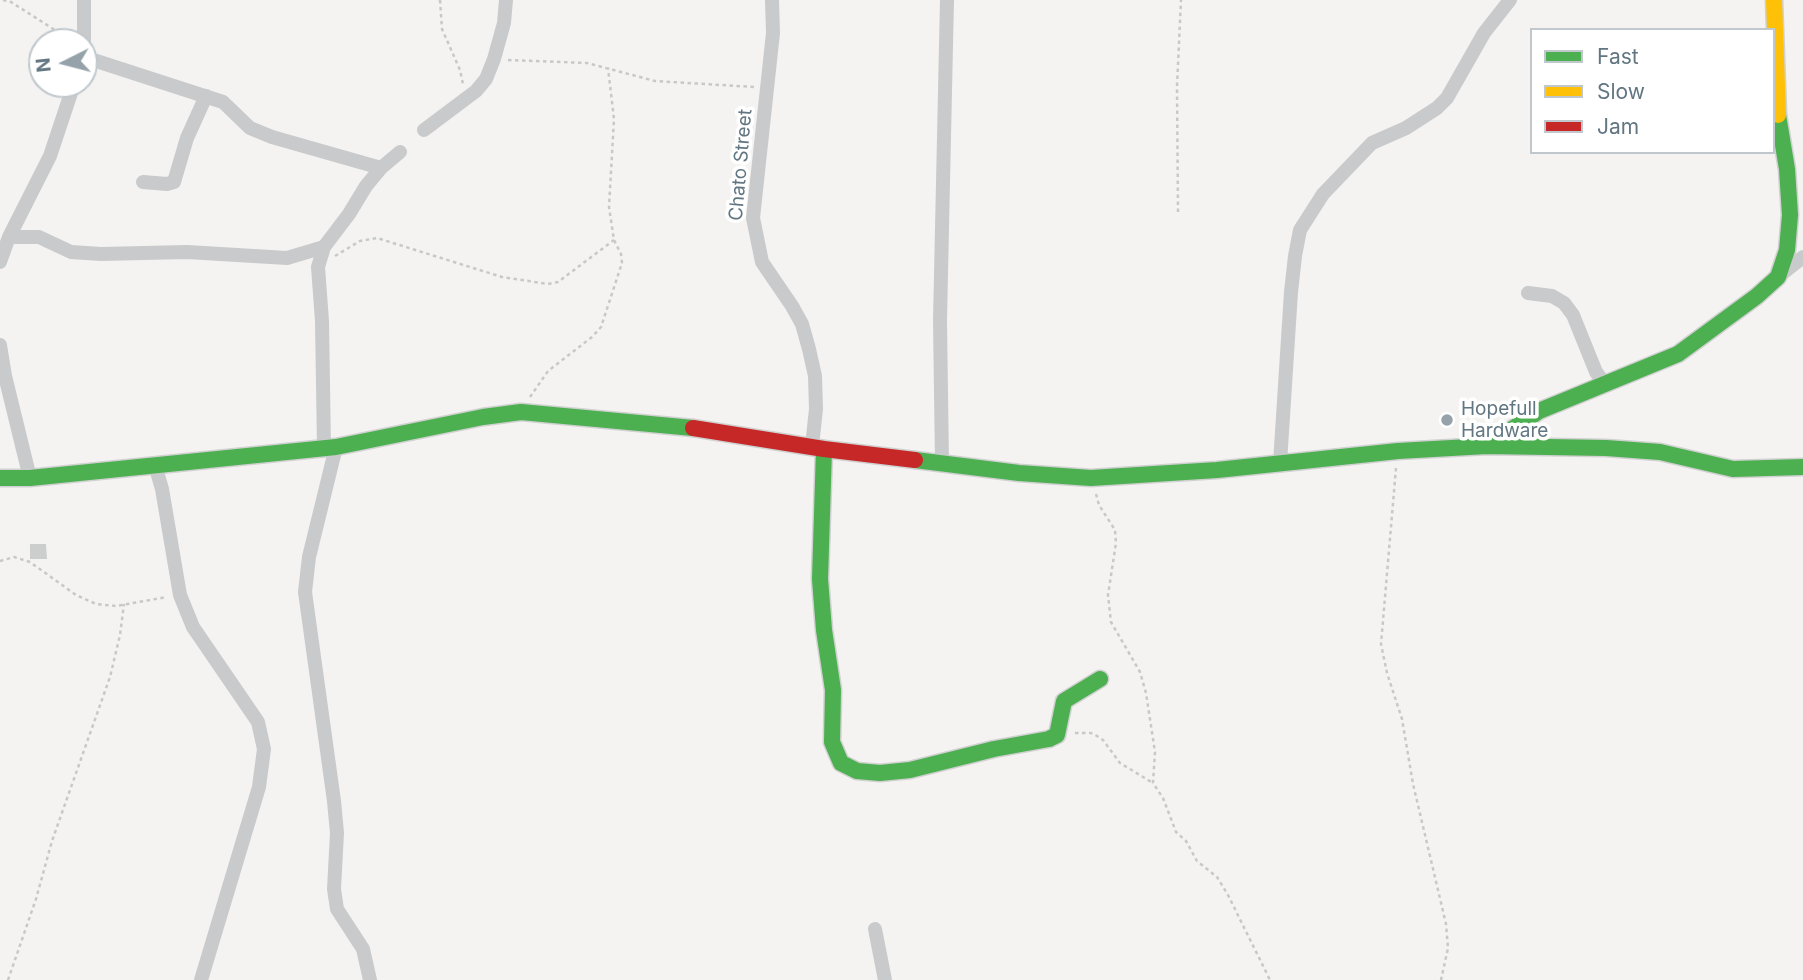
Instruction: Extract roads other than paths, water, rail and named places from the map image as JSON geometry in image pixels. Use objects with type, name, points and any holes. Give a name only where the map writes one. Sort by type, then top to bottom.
[{"type":"street","points":[[84,0],[84,28]]},
{"type":"street","points":[[425,130],[476,91],[486,79],[504,23],[506,0]]},
{"type":"street","name":"Chato Street","points":[[772,0],[773,33],[753,218],[762,262],[802,324],[815,376],[818,448]]},
{"type":"street","points":[[942,464],[940,320],[947,0]]},
{"type":"street","points":[[1280,463],[1291,292],[1300,230],[1323,194],[1372,143],[1406,128],[1437,108],[1447,98],[1483,33],[1510,0]]},
{"type":"street","points":[[1774,0],[1775,28]]},
{"type":"street","points":[[1775,32],[1778,126],[1787,169],[1790,215],[1787,250],[1778,277]]},
{"type":"street","points":[[98,61],[229,106],[243,123],[260,132],[381,168]]},
{"type":"street","points":[[143,182],[174,182],[187,138],[206,96]]},
{"type":"street","points":[[0,262],[9,237],[50,156],[69,98]]},
{"type":"street","points":[[370,980],[363,949],[337,909],[334,890],[337,833],[334,801],[305,592],[330,448],[318,267],[324,247],[381,168],[400,152]]},
{"type":"street","points":[[9,237],[39,237],[71,252],[101,254],[187,252],[287,258],[324,247]]},
{"type":"street","points":[[1487,446],[1539,411],[1678,354],[1757,296],[1803,257]]},
{"type":"street","points":[[1528,293],[1552,296],[1564,303],[1573,315],[1596,372],[1605,384]]},
{"type":"street","points":[[0,345],[30,478]]},
{"type":"street","points":[[0,478],[30,478],[330,448],[483,417],[521,412],[686,428],[818,448],[1019,473],[1091,478],[1217,470],[1398,451],[1487,446],[1606,448],[1660,453],[1733,469],[1803,467]]},
{"type":"street","points":[[818,448],[820,579],[833,690],[832,742],[841,763],[857,771],[880,773],[910,770],[1057,735],[1064,701],[1100,679]]},
{"type":"street","points":[[155,466],[162,489],[180,595],[198,635],[258,722],[264,750],[259,787],[201,980]]},
{"type":"street","points":[[875,929],[885,980]]},
{"type":"place","name":"Hopefull Hardware","points":[[1447,420]]}]
